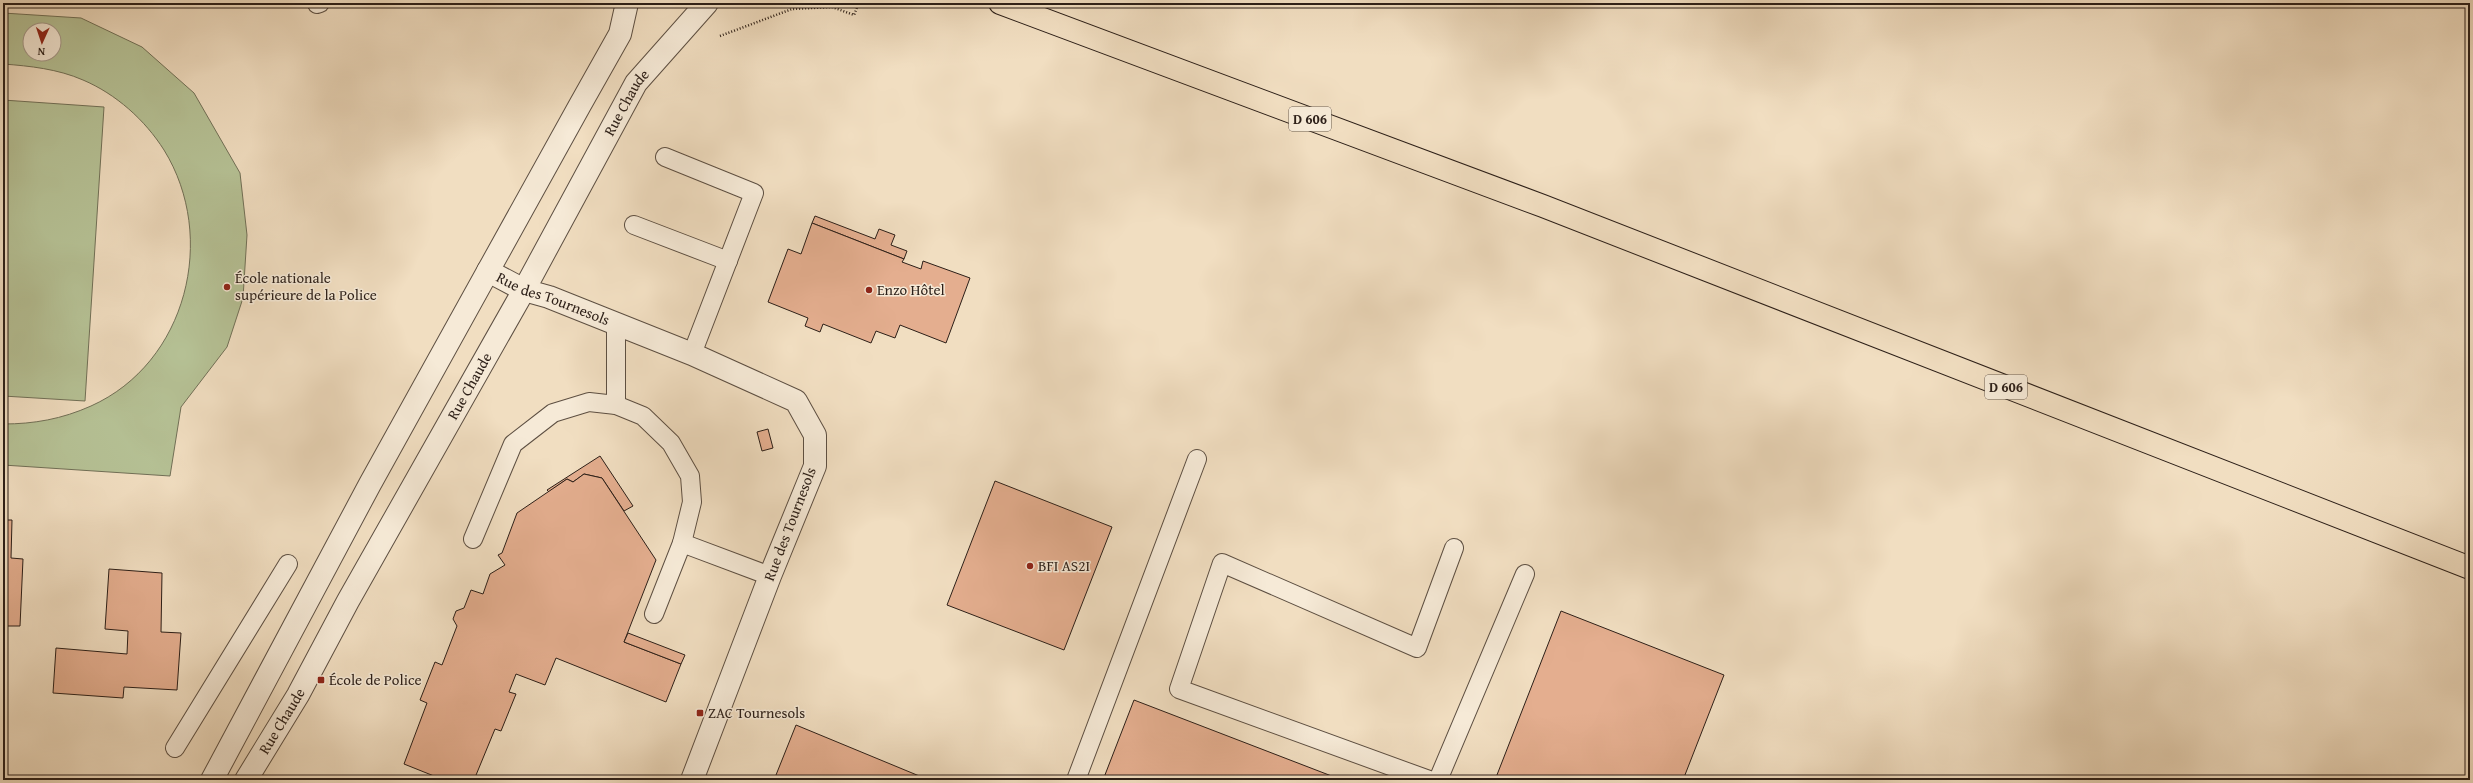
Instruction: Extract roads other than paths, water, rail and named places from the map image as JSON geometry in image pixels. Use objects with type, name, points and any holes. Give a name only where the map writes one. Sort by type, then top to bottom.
[{"type":"main road","name":"D 606","points":[[1000,3],[1543,206],[2470,568]]},
{"type":"street","name":"Rue Chaude","points":[[212,780],[370,484],[620,34],[627,3]]},
{"type":"street","name":"Rue Chaude","points":[[246,780],[298,695],[348,601],[524,290],[636,83],[707,3]]},
{"type":"street","name":"Rue des Tournesols","points":[[488,271],[524,290],[549,297],[692,354],[796,401],[815,435],[815,466],[770,576],[692,780]]},
{"type":"lane","points":[[665,157],[754,193],[692,354]]},
{"type":"lane","points":[[634,225],[728,262]]},
{"type":"lane","points":[[616,324],[616,405]]},
{"type":"lane","points":[[473,539],[513,444],[553,413],[589,402],[616,405],[642,416],[666,438],[671,443],[690,476],[692,502],[682,543],[654,614]]},
{"type":"lane","points":[[1076,780],[1197,459]]},
{"type":"lane","points":[[682,543],[770,576]]},
{"type":"lane","points":[[1429,780],[1179,689],[1222,563],[1417,648],[1454,548]]},
{"type":"lane","points":[[175,748],[288,564]]},
{"type":"lane","points":[[1438,780],[1525,574]]},
{"type":"place","name":"École nationale supérieure de la Police","points":[[227,287]]},
{"type":"place","name":"Enzo Hôtel","points":[[869,290]]},
{"type":"place","name":"BFI AS2I","points":[[1030,566]]},
{"type":"place","name":"École de Police","points":[[321,680]]},
{"type":"place","name":"ZAC Tournesols","points":[[700,713]]}]
